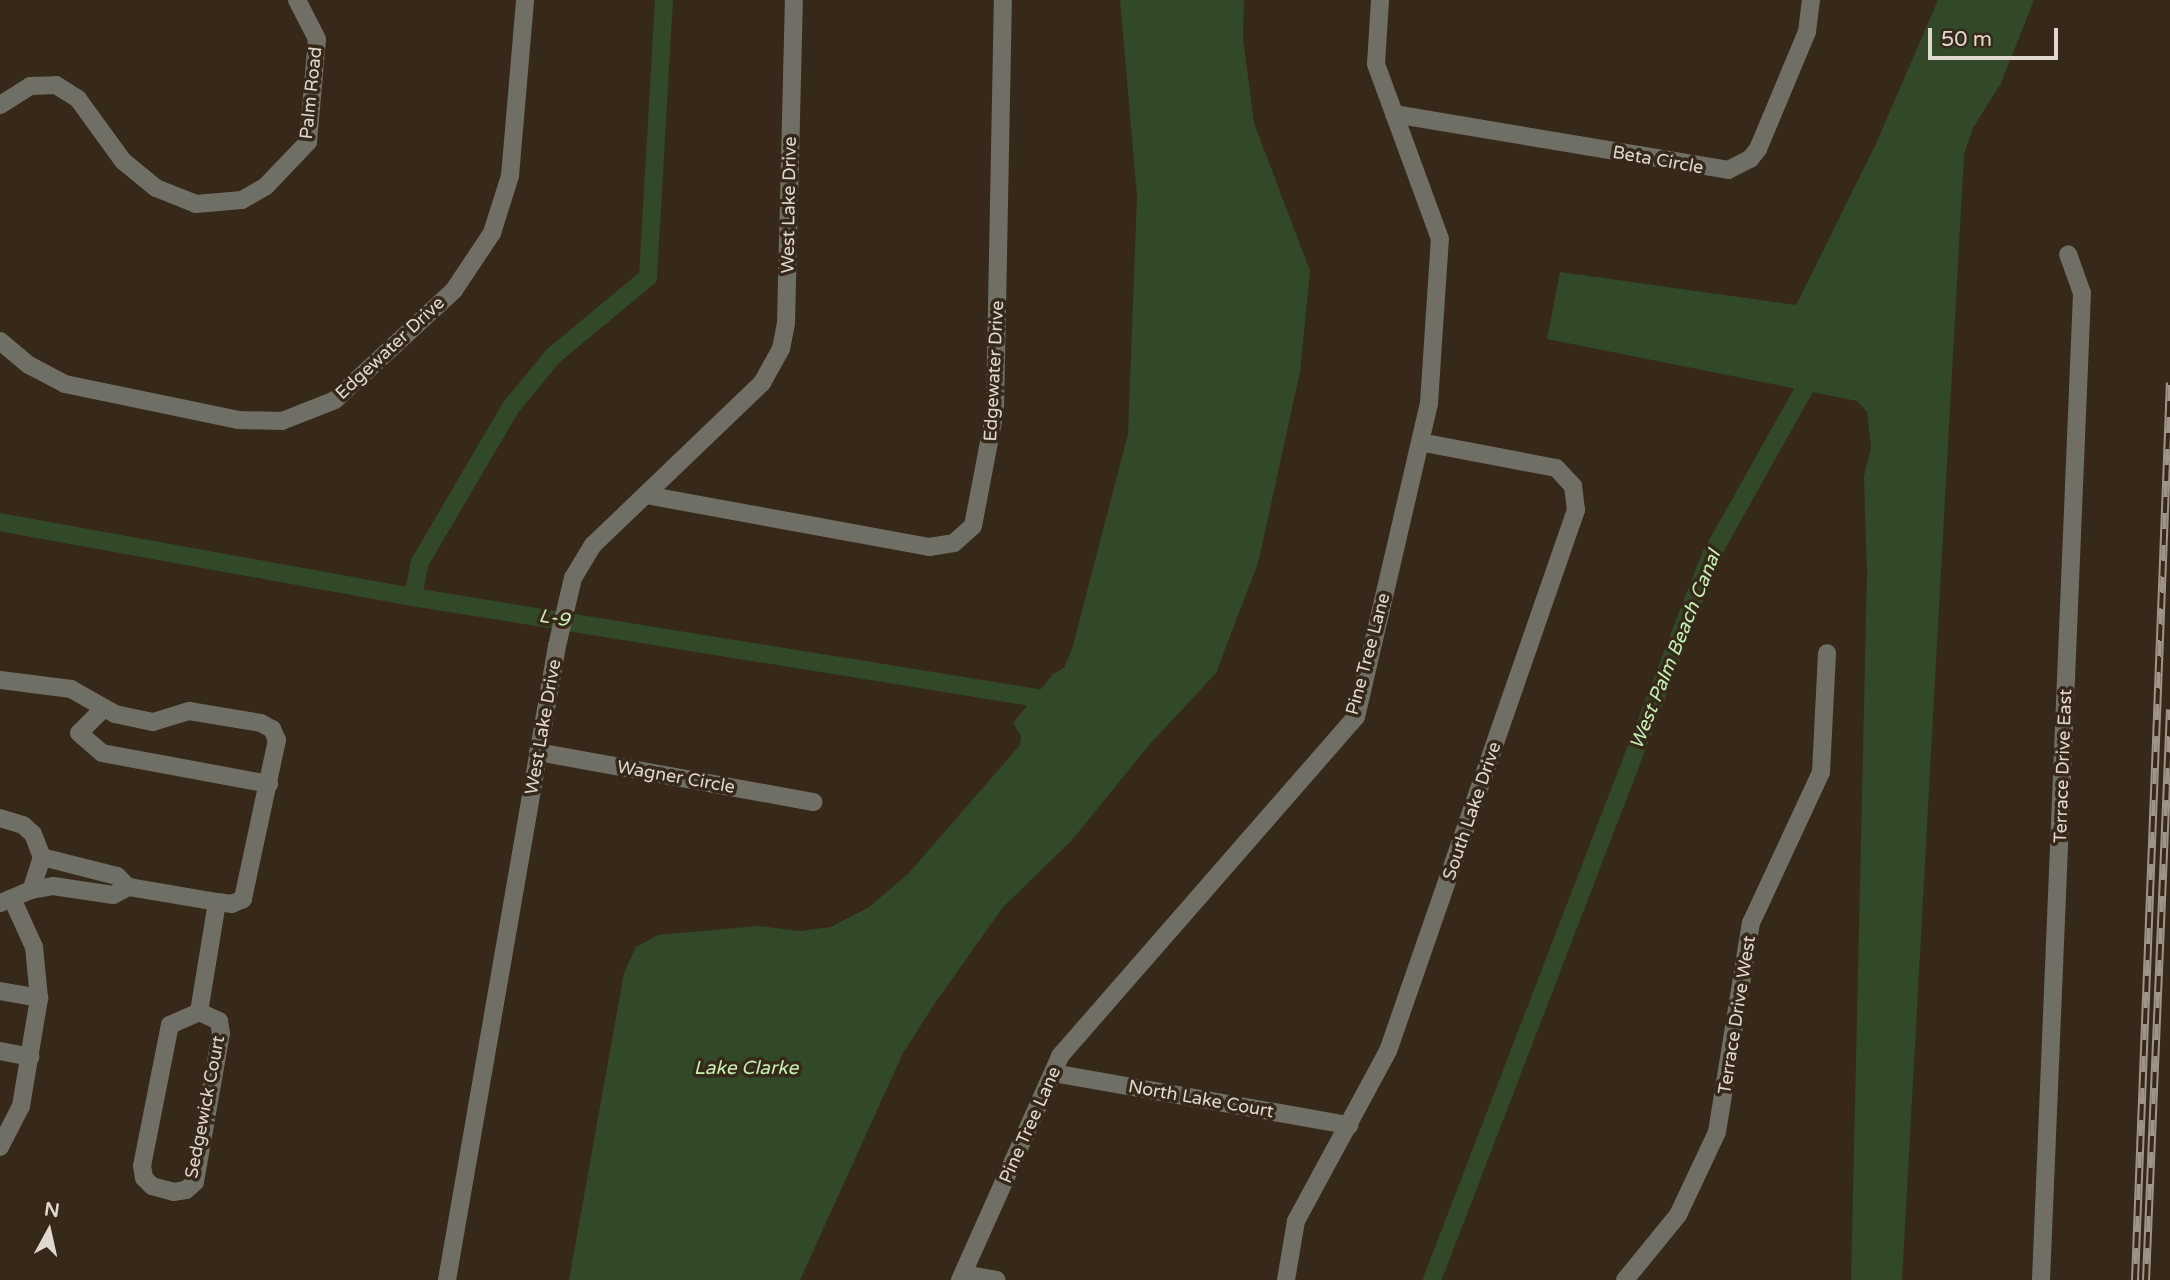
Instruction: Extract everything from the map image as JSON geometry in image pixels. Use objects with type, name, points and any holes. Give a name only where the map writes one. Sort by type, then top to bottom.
[{"type":"street","name":"Palm Road","points":[[0,105],[31,86],[57,85],[78,99],[123,161],[156,188],[196,204],[242,200],[266,186],[308,142],[317,39],[297,0]]},
{"type":"street","name":"Edgewater Drive","points":[[0,341],[29,365],[65,384],[239,420],[296,418],[335,400],[454,289],[492,233],[510,176],[525,0]]},
{"type":"street","name":"West Lake Drive","points":[[447,1280],[557,646],[584,555],[762,383],[781,349],[786,323],[794,0]]},
{"type":"street","name":"Edgewater Drive","points":[[646,495],[929,547],[954,543],[974,526],[995,411],[1003,0]]},
{"type":"street","name":"Pine Tree Lane","points":[[961,1277],[1060,1056],[1356,717],[1429,403],[1440,239],[1376,64],[1380,0]]},
{"type":"street","name":"Beta Circle","points":[[1394,114],[1728,170],[1750,159],[1758,149],[1807,32],[1811,0]]},
{"type":"street","name":"Terrace Drive East","points":[[2041,1280],[2082,293],[2068,254]]},
{"type":"street","name":"South Lake Drive","points":[[1286,1280],[1296,1222],[1388,1051],[1576,510],[1573,486],[1556,468],[1420,442]]},
{"type":"street","name":"Terrace Drive West","points":[[1625,1280],[1678,1215],[1717,1132],[1751,923],[1821,772],[1827,653]]},
{"type":"street","points":[[0,680],[71,689],[104,708],[153,722],[189,711],[261,723],[272,729],[277,740],[249,888],[243,899],[232,904],[128,887],[117,876],[42,857]]},
{"type":"street","points":[[104,708],[79,733],[102,753],[269,783]]},
{"type":"street","name":"Wagner Circle","points":[[538,752],[814,803]]},
{"type":"street","points":[[0,818],[23,825],[33,834],[42,857],[31,890]]},
{"type":"street","points":[[0,1147],[17,1118],[39,998],[34,947],[7,902],[31,890],[53,886],[113,895],[128,887]]},
{"type":"street","name":"Sedgewick Court","points":[[199,1012],[217,902]]},
{"type":"street","points":[[0,991],[39,998]]},
{"type":"street","name":"Sedgewick Court","points":[[199,1012],[219,1021],[221,1033],[195,1182],[174,1192],[152,1186],[144,1178],[142,1166],[170,1025],[199,1012]]},
{"type":"street","points":[[0,1051],[30,1057]]},
{"type":"street","name":"North Lake Court","points":[[1053,1073],[1349,1125]]},
{"type":"street","points":[[961,1277],[996,1280]]},
{"type":"water","name":"Lake Clarke","points":[[1120,0],[1244,0],[1243,38],[1254,123],[1310,271],[1300,372],[1258,563],[1216,673],[1149,745],[1072,840],[1003,907],[935,1003],[903,1053],[800,1280],[569,1280],[624,973],[636,947],[658,935],[758,926],[800,931],[831,927],[869,907],[908,874],[1020,745],[1021,736],[1013,723],[1053,674],[1064,668],[1072,649],[1128,434],[1137,196]]},
{"type":"water","points":[[1938,0],[2034,0],[2001,83],[1973,128],[1964,154],[1902,1280],[1851,1280],[1867,574],[1864,476],[1871,447],[1867,412],[1857,401],[1547,339],[1560,272],[1796,305],[1875,146]]},
{"type":"waterway","points":[[413,597],[420,562],[511,407],[553,356],[648,277],[664,0]]},
{"type":"waterway","name":"West Palm Beach Canal","points":[[1432,1280],[1710,557],[1814,372]]},
{"type":"waterway","name":"L-9","points":[[0,522],[413,597],[1056,701]]},
{"type":"railway","points":[[2135,1280],[2170,383]]},
{"type":"railway","points":[[2146,1280],[2170,710]]}]
